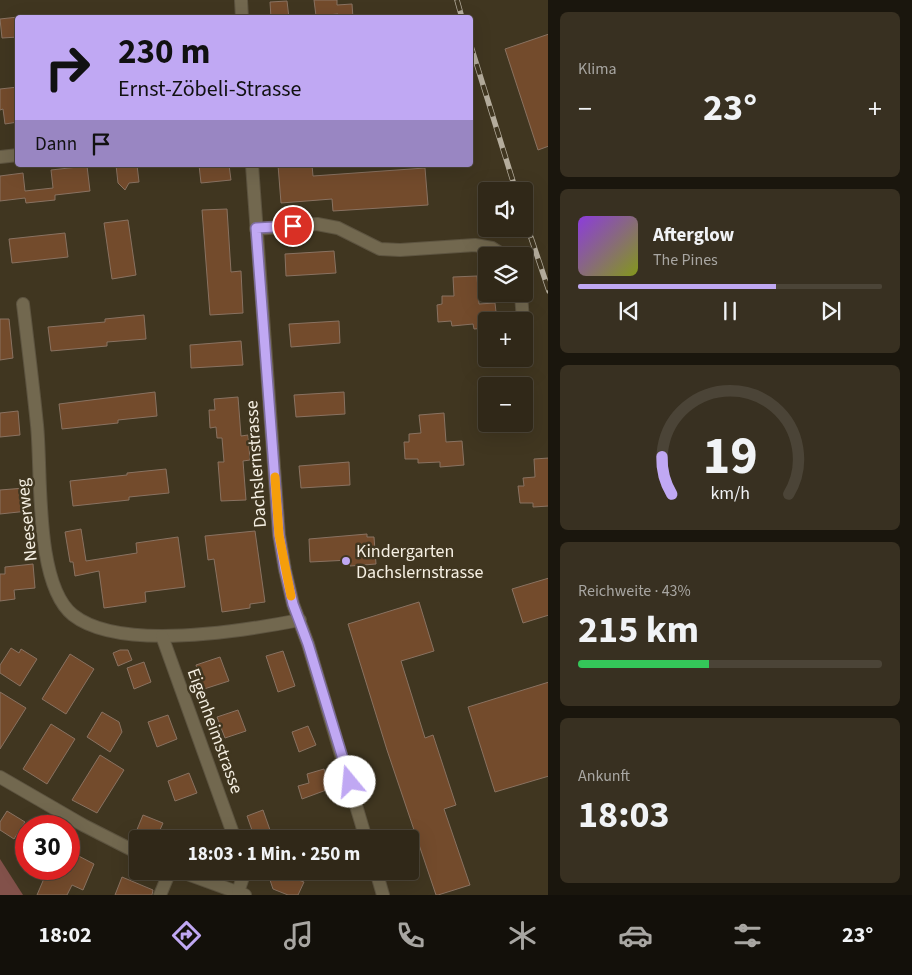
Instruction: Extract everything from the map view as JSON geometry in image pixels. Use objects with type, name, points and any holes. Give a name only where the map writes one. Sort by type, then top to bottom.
[{"type":"street","points":[[241,0],[242,15]]},
{"type":"street","points":[[0,157],[15,155]]},
{"type":"street","name":"Dachslernstrasse","points":[[252,167],[279,535],[293,604],[300,620],[363,830]]},
{"type":"street","points":[[256,228],[317,224],[338,228],[380,248],[400,250],[475,244],[488,247]]},
{"type":"street","name":"Neeserweg","points":[[23,304],[37,427],[42,534],[56,592],[72,615],[97,628],[110,632],[162,636],[239,630],[300,620]]},
{"type":"street","name":"Eigenheimstrasse","points":[[162,636],[232,830]]},
{"type":"street","points":[[0,777],[83,825],[129,848]]},
{"type":"street","points":[[160,895],[166,880]]},
{"type":"street","points":[[205,880],[242,893],[244,880]]},
{"type":"street","points":[[378,880],[382,895]]},
{"type":"shaded area","points":[[0,859],[23,895],[0,895]]},
{"type":"building","points":[[314,0],[337,0],[337,5],[352,4],[353,15],[316,15]]},
{"type":"building","points":[[287,1],[289,15],[271,15],[270,2]]},
{"type":"building","points":[[15,17],[15,37],[2,38],[0,19]]},
{"type":"building","points":[[548,34],[548,146],[538,150],[505,49]]},
{"type":"building","points":[[15,87],[15,122],[5,124],[3,109],[0,110],[0,89]]},
{"type":"building","points":[[87,167],[90,191],[55,195],[55,200],[26,203],[25,198],[0,201],[0,176],[23,173],[25,191],[53,188],[51,170]]},
{"type":"building","points":[[116,167],[137,167],[139,182],[129,183],[125,190],[118,183]]},
{"type":"building","points":[[199,167],[229,167],[231,180],[201,183]]},
{"type":"building","points":[[278,167],[312,167],[313,176],[425,168],[428,205],[333,211],[332,199],[281,203]]},
{"type":"building","points":[[227,209],[231,272],[241,271],[243,313],[210,315],[202,210]]},
{"type":"building","points":[[128,220],[136,275],[112,279],[104,223]]},
{"type":"building","points":[[65,233],[68,257],[12,263],[9,239]]},
{"type":"building","points":[[334,251],[336,273],[286,276],[285,254]]},
{"type":"building","points":[[477,276],[479,304],[495,303],[496,312],[478,312],[478,329],[474,329],[473,324],[452,326],[451,321],[438,322],[437,305],[442,304],[442,296],[454,296],[453,277]]},
{"type":"building","points":[[144,315],[146,339],[107,342],[107,346],[51,351],[48,327],[105,322],[105,319]]},
{"type":"building","points":[[0,319],[9,319],[13,358],[0,360]]},
{"type":"building","points":[[339,321],[340,343],[291,347],[289,324]]},
{"type":"building","points":[[241,341],[243,365],[191,368],[190,345]]},
{"type":"building","points":[[155,392],[157,416],[118,420],[118,423],[62,429],[59,404]]},
{"type":"building","points":[[344,392],[345,414],[296,417],[294,395]]},
{"type":"building","points":[[238,397],[241,436],[248,435],[250,460],[243,461],[246,500],[221,501],[218,462],[224,462],[222,438],[217,438],[216,427],[210,428],[209,410],[215,410],[214,399]]},
{"type":"building","points":[[18,411],[20,435],[0,437],[0,413]]},
{"type":"building","points":[[444,413],[446,442],[462,441],[464,465],[440,467],[440,462],[418,463],[418,459],[405,459],[404,442],[409,442],[409,434],[421,433],[419,415]]},
{"type":"building","points":[[548,458],[548,506],[533,507],[533,503],[520,503],[518,486],[524,486],[523,478],[535,477],[534,459]]},
{"type":"building","points":[[349,462],[350,485],[301,488],[299,466]]},
{"type":"building","points":[[166,469],[169,493],[129,497],[129,500],[73,506],[70,481]]},
{"type":"building","points":[[25,488],[28,511],[0,514],[0,490]]},
{"type":"building","points":[[81,529],[86,561],[137,553],[136,543],[178,537],[185,587],[145,592],[146,602],[104,608],[99,571],[75,576],[73,562],[70,562],[65,532]]},
{"type":"building","points":[[255,531],[265,602],[250,604],[250,608],[222,612],[214,559],[208,560],[205,536]]},
{"type":"building","points":[[367,534],[367,537],[374,537],[376,564],[350,566],[350,560],[310,562],[309,539]]},
{"type":"building","points":[[33,564],[35,588],[14,590],[15,599],[0,601],[0,574],[5,574],[5,567]]},
{"type":"building","points":[[548,578],[548,615],[523,623],[512,589]]},
{"type":"building","points":[[419,602],[434,651],[401,661],[425,738],[433,735],[456,805],[444,809],[470,885],[436,895],[419,845],[419,830],[414,830],[348,624]]},
{"type":"building","points":[[11,648],[19,653],[21,649],[37,659],[20,686],[0,673],[0,665]]},
{"type":"building","points":[[120,650],[128,650],[132,660],[118,666],[113,653]]},
{"type":"building","points":[[283,651],[295,686],[278,692],[266,656]]},
{"type":"building","points":[[70,654],[94,669],[66,714],[42,699]]},
{"type":"building","points":[[220,657],[229,681],[204,689],[202,683],[194,679],[198,672],[196,665]]},
{"type":"building","points":[[144,662],[151,682],[134,689],[127,668]]},
{"type":"building","points":[[548,682],[548,776],[495,792],[468,707]]},
{"type":"building","points":[[0,692],[26,708],[0,749]]},
{"type":"building","points":[[238,710],[246,731],[225,738],[217,717]]},
{"type":"building","points":[[102,712],[119,722],[122,732],[110,752],[87,737]]},
{"type":"building","points":[[168,715],[177,739],[157,747],[148,722]]},
{"type":"building","points":[[51,724],[75,739],[47,784],[23,769]]},
{"type":"building","points":[[308,726],[316,745],[299,752],[292,732]]},
{"type":"building","points":[[100,755],[124,770],[97,813],[72,800]]},
{"type":"building","points":[[324,769],[329,789],[302,799],[298,786],[309,783],[307,774]]},
{"type":"building","points":[[189,773],[197,793],[175,801],[168,781]]},
{"type":"building","points":[[263,810],[270,830],[252,830],[247,816]]},
{"type":"building","points":[[7,811],[15,816],[14,839],[0,830],[0,822]]},
{"type":"building","points":[[143,815],[163,823],[160,830],[137,830]]},
{"type":"building","points":[[80,857],[94,864],[83,890],[72,885],[67,895],[37,895],[43,880],[80,880]]},
{"type":"building","points":[[122,877],[153,890],[152,895],[115,895]]},
{"type":"building","points":[[270,880],[299,880],[304,882],[298,895],[288,895],[273,889]]},
{"type":"railway","points":[[457,0],[461,15]]},
{"type":"railway","points":[[473,53],[513,182]]},
{"type":"railway","points":[[531,237],[548,288]]},
{"type":"slow traffic","points":[[275,477],[279,535],[291,596]]},
{"type":"place","name":"Kindergarten Dachslernstrasse","points":[[346,561]]},
{"type":"route","points":[[293,226],[256,228],[279,535],[293,604],[308,644],[350,782]]}]
